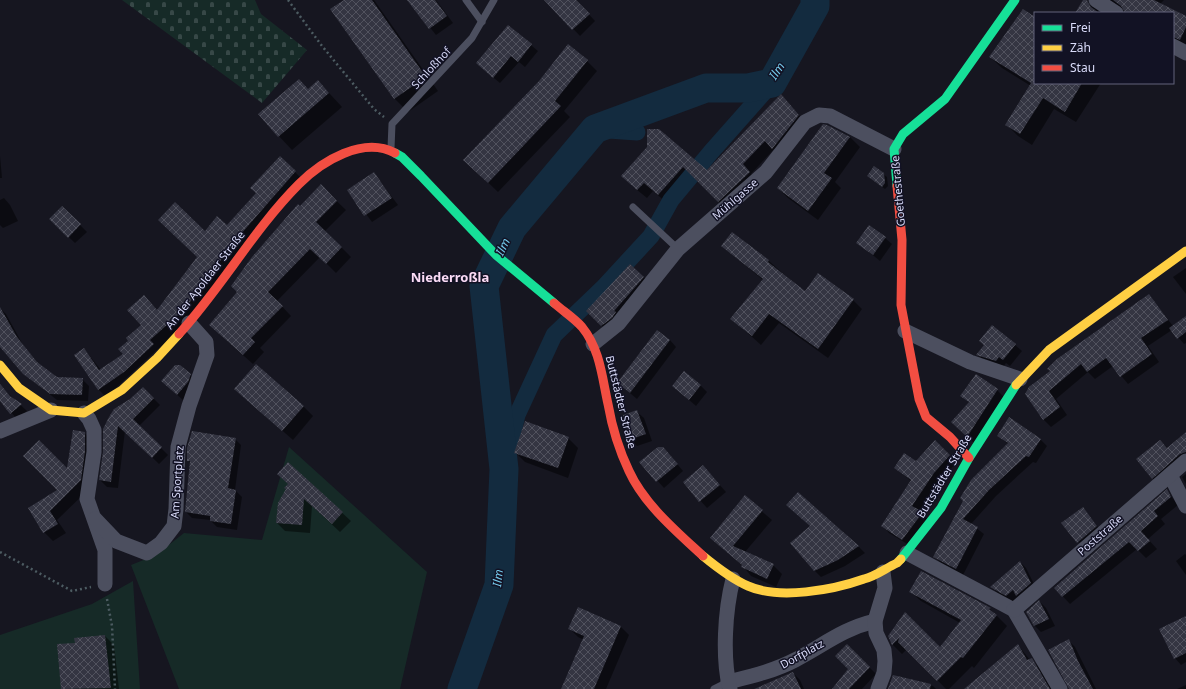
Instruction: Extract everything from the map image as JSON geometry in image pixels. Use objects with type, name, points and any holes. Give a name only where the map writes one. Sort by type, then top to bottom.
[{"type":"main road","name":"Goethestraße","points":[[969,458],[950,437],[926,417],[919,399],[901,305],[902,240],[894,149],[903,134],[945,99],[1015,0]]},
{"type":"main road","name":"An der Apoldaer Straße","points":[[84,413],[122,390],[157,358],[189,323],[243,250],[300,183],[322,166],[349,151],[367,146],[390,151]]},
{"type":"main road","name":"Buttstädter Straße","points":[[390,151],[402,158],[421,176],[468,227],[496,254],[581,326],[593,344],[599,360],[608,406],[619,447],[629,472],[644,495],[677,532],[704,557],[733,579],[762,591],[782,593],[842,586],[883,572],[898,563],[908,553],[941,508],[969,458],[1020,379],[1049,350],[1186,251]]},
{"type":"main road","points":[[0,365],[19,388],[51,410],[84,413]]},
{"type":"street","points":[[1096,0],[1114,12]]},
{"type":"street","points":[[1174,47],[1186,53]]},
{"type":"street","name":"Mühlgasse","points":[[593,344],[618,324],[678,249],[766,172],[805,122],[819,115],[830,116],[894,149]]},
{"type":"street","name":"Am Sportplatz","points":[[95,519],[116,541],[147,553],[161,543],[174,526],[178,447],[189,406],[207,355],[206,342],[189,323]]},
{"type":"street","points":[[905,331],[970,362],[1020,379]]},
{"type":"street","points":[[0,431],[51,410]]},
{"type":"street","name":"Am Sportplatz","points":[[84,413],[89,419],[94,430],[94,452],[87,499],[105,550],[105,584]]},
{"type":"street","name":"Poststraße","points":[[1014,610],[1186,461]]},
{"type":"street","points":[[1170,475],[1186,506]]},
{"type":"street","points":[[908,553],[1014,610],[1060,689]]},
{"type":"street","points":[[878,689],[884,673],[885,661],[884,650],[876,633],[874,621],[885,588],[883,572]]},
{"type":"street","points":[[729,685],[726,612],[733,579]]},
{"type":"street","name":"Dorfplatz","points":[[729,685],[778,668],[844,631],[874,621]]},
{"type":"lane","points":[[466,0],[482,22]]},
{"type":"lane","name":"Schloßhof","points":[[392,124],[472,38],[494,0]]},
{"type":"lane","points":[[390,151],[392,124]]},
{"type":"lane","points":[[633,206],[678,249]]},
{"type":"lane","points":[[714,689],[729,685]]},
{"type":"path","points":[[288,0],[322,46],[370,104],[392,124]]},
{"type":"path","points":[[0,552],[72,591],[105,584],[112,626],[115,689]]},
{"type":"green space","points":[[122,0],[255,0],[261,14],[307,50],[262,103]]},
{"type":"green space","points":[[289,447],[427,572],[400,689],[179,689],[131,565],[156,555],[184,533],[262,540]]},
{"type":"green space","points":[[133,581],[140,689],[0,689],[0,635],[92,604]]},
{"type":"building","points":[[344,0],[372,0],[426,77],[394,99],[330,9]]},
{"type":"building","points":[[407,0],[435,0],[447,16],[429,29]]},
{"type":"building","points":[[544,0],[576,0],[590,14],[572,30]]},
{"type":"building","points":[[1083,0],[1087,0],[1091,7],[1098,12],[1076,12]]},
{"type":"building","points":[[1113,0],[1154,0],[1186,16],[1186,27],[1180,40],[1174,37],[1174,12],[1124,12],[1121,6]]},
{"type":"building","points":[[1023,9],[1034,16],[1034,84],[1081,84],[1065,112],[1043,98],[1020,134],[1005,125],[1031,83],[989,57]]},
{"type":"building","points":[[508,25],[532,44],[518,62],[511,56],[493,78],[476,63]]},
{"type":"building","points":[[568,44],[588,60],[555,101],[561,106],[488,183],[463,160],[539,81]]},
{"type":"building","points":[[299,79],[308,89],[318,80],[329,93],[278,137],[258,114]]},
{"type":"building","points":[[781,94],[799,115],[772,149],[765,141],[743,164],[750,172],[718,202],[683,167],[658,195],[644,183],[637,190],[621,176],[647,147],[647,129],[659,129],[707,170]]},
{"type":"building","points":[[823,124],[850,137],[824,173],[832,178],[808,211],[777,188]]},
{"type":"building","points":[[280,156],[296,171],[234,242],[185,309],[150,340],[154,344],[124,372],[98,390],[74,355],[84,348],[99,370],[123,354],[118,349],[128,341],[126,338],[141,325],[127,310],[144,295],[157,310],[197,257],[158,220],[175,202],[205,231],[217,216],[227,225],[256,193],[250,188]]},
{"type":"building","points":[[874,166],[884,173],[885,183],[882,187],[867,176]]},
{"type":"building","points":[[374,172],[392,198],[364,216],[347,190]]},
{"type":"building","points":[[321,184],[337,201],[316,222],[342,247],[326,264],[310,249],[268,292],[283,306],[251,338],[255,342],[243,355],[209,325],[237,292],[231,286],[252,257],[298,204],[300,206]]},
{"type":"building","points":[[62,206],[81,224],[68,238],[49,219]]},
{"type":"building","points":[[869,225],[886,237],[873,255],[856,243]]},
{"type":"building","points":[[732,232],[769,260],[768,262],[805,291],[818,273],[854,299],[818,349],[769,314],[752,336],[730,319],[763,279],[721,246]]},
{"type":"building","points":[[630,264],[644,277],[614,311],[616,312],[612,318],[601,326],[586,311]]},
{"type":"building","points":[[1149,294],[1168,320],[1141,338],[1152,354],[1120,377],[1106,358],[1087,372],[1081,364],[1049,391],[1060,407],[1043,420],[1025,394],[1029,387],[1050,371],[1047,369],[1057,359]]},
{"type":"building","points":[[0,307],[17,337],[37,362],[57,377],[83,378],[82,395],[50,394],[23,374],[0,347]]},
{"type":"building","points":[[1186,316],[1186,332],[1177,339],[1169,328]]},
{"type":"building","points":[[992,325],[1016,344],[1003,360],[999,357],[996,361],[976,355],[984,345],[979,341]]},
{"type":"building","points":[[657,330],[670,340],[630,393],[617,383]]},
{"type":"building","points":[[256,364],[304,406],[282,431],[234,389]]},
{"type":"building","points":[[175,365],[180,365],[191,374],[188,382],[177,395],[161,381]]},
{"type":"building","points":[[684,371],[701,385],[689,400],[672,386]]},
{"type":"building","points":[[976,374],[998,389],[967,437],[951,422],[969,402],[960,396]]},
{"type":"building","points":[[0,384],[10,396],[22,404],[10,414],[0,401]]},
{"type":"building","points":[[143,387],[154,398],[133,419],[162,447],[152,458],[118,426],[111,482],[99,480],[103,452],[103,429],[114,409],[130,399]]},
{"type":"building","points":[[637,410],[646,434],[629,440],[623,415]]},
{"type":"building","points":[[1009,417],[1041,439],[1029,457],[1026,456],[989,490],[963,519],[978,527],[956,569],[933,557],[963,501],[960,498],[971,480],[1008,443],[997,436]]},
{"type":"building","points":[[525,421],[569,437],[558,468],[514,453]]},
{"type":"building","points":[[73,430],[85,432],[85,451],[81,480],[50,511],[58,524],[43,533],[28,508],[57,490],[23,456],[39,440],[67,468]]},
{"type":"building","points":[[192,431],[236,438],[228,488],[236,490],[231,524],[210,521],[210,516],[185,512],[190,461],[187,461],[187,448]]},
{"type":"building","points":[[1186,432],[1186,452],[1180,454],[1152,479],[1136,459],[1160,440],[1167,448]]},
{"type":"building","points":[[935,440],[950,455],[934,473],[912,506],[923,512],[902,540],[881,526],[911,480],[894,468],[904,453],[916,461]]},
{"type":"building","points":[[658,447],[663,447],[678,464],[656,482],[639,462]]},
{"type":"building","points":[[288,462],[343,512],[332,524],[304,499],[302,525],[276,523],[278,503],[286,489],[284,488],[288,484],[277,474]]},
{"type":"building","points":[[703,465],[720,485],[699,502],[683,482]]},
{"type":"building","points":[[1167,489],[1171,497],[1154,511],[1158,516],[1141,531],[1150,541],[1138,551],[1129,542],[1062,597],[1054,588]]},
{"type":"building","points":[[798,492],[859,546],[838,560],[814,571],[790,543],[810,526],[786,505]]},
{"type":"building","points":[[745,495],[763,510],[733,546],[774,564],[767,579],[741,567],[742,565],[710,538]]},
{"type":"building","points":[[1083,507],[1097,526],[1077,543],[1061,523]]},
{"type":"building","points":[[1020,561],[1031,583],[1016,596],[1013,590],[1006,596],[990,587]]},
{"type":"building","points":[[921,571],[991,608],[989,609],[997,615],[963,658],[961,657],[937,681],[898,642],[899,638],[892,645],[888,636],[905,612],[940,647],[961,620],[909,592]]},
{"type":"building","points":[[1039,600],[1049,619],[1034,626],[1026,612]]},
{"type":"building","points":[[578,607],[621,626],[594,689],[561,689],[584,636],[568,629]]},
{"type":"building","points":[[1186,616],[1186,653],[1174,659],[1159,629]]},
{"type":"building","points":[[105,635],[111,688],[61,689],[57,644],[75,643],[74,638]]},
{"type":"building","points":[[1069,639],[1078,661],[1093,689],[1069,689],[1048,650]]},
{"type":"building","points":[[847,644],[870,667],[849,689],[832,689],[848,669],[835,656]]},
{"type":"building","points":[[1018,644],[1027,660],[1032,658],[1050,689],[964,689]]},
{"type":"building","points":[[793,672],[801,689],[754,689]]},
{"type":"building","points":[[893,675],[931,684],[930,689],[888,689]]},
{"type":"waterway","name":"Ilm","points":[[462,689],[499,585],[504,469],[484,286],[512,228],[595,129],[706,88],[748,88],[772,83],[815,6],[815,0]]},
{"type":"waterway","points":[[504,469],[517,415],[554,335],[603,288],[651,236],[671,200],[772,83]]},
{"type":"waterway","points":[[595,129],[637,132]]},
{"type":"traffic: fast","points":[[897,186],[894,149],[903,134],[945,99],[1015,0]]},
{"type":"traffic: fast","points":[[395,153],[402,157],[421,176],[496,255],[554,303]]},
{"type":"traffic: fast","points":[[901,559],[941,508],[969,458],[1016,385]]},
{"type":"traffic: slow","points":[[1016,385],[1049,350],[1186,251]]},
{"type":"traffic: slow","points":[[0,365],[19,388],[51,410],[84,413],[122,390],[157,358],[179,334]]},
{"type":"traffic: slow","points":[[703,556],[718,568],[748,586],[761,590],[790,593],[822,590],[868,578],[897,563],[901,559]]},
{"type":"traffic: jam","points":[[179,334],[210,297],[267,220],[308,175],[331,160],[357,149],[370,147],[395,153]]},
{"type":"traffic: jam","points":[[897,186],[902,240],[901,305],[919,399],[926,417],[950,437],[969,458]]},
{"type":"traffic: jam","points":[[554,303],[582,327],[593,345],[600,364],[616,438],[625,463],[635,483],[652,506],[703,556]]},
{"type":"district","name":"Niederroßla","points":[[450,277]]}]
